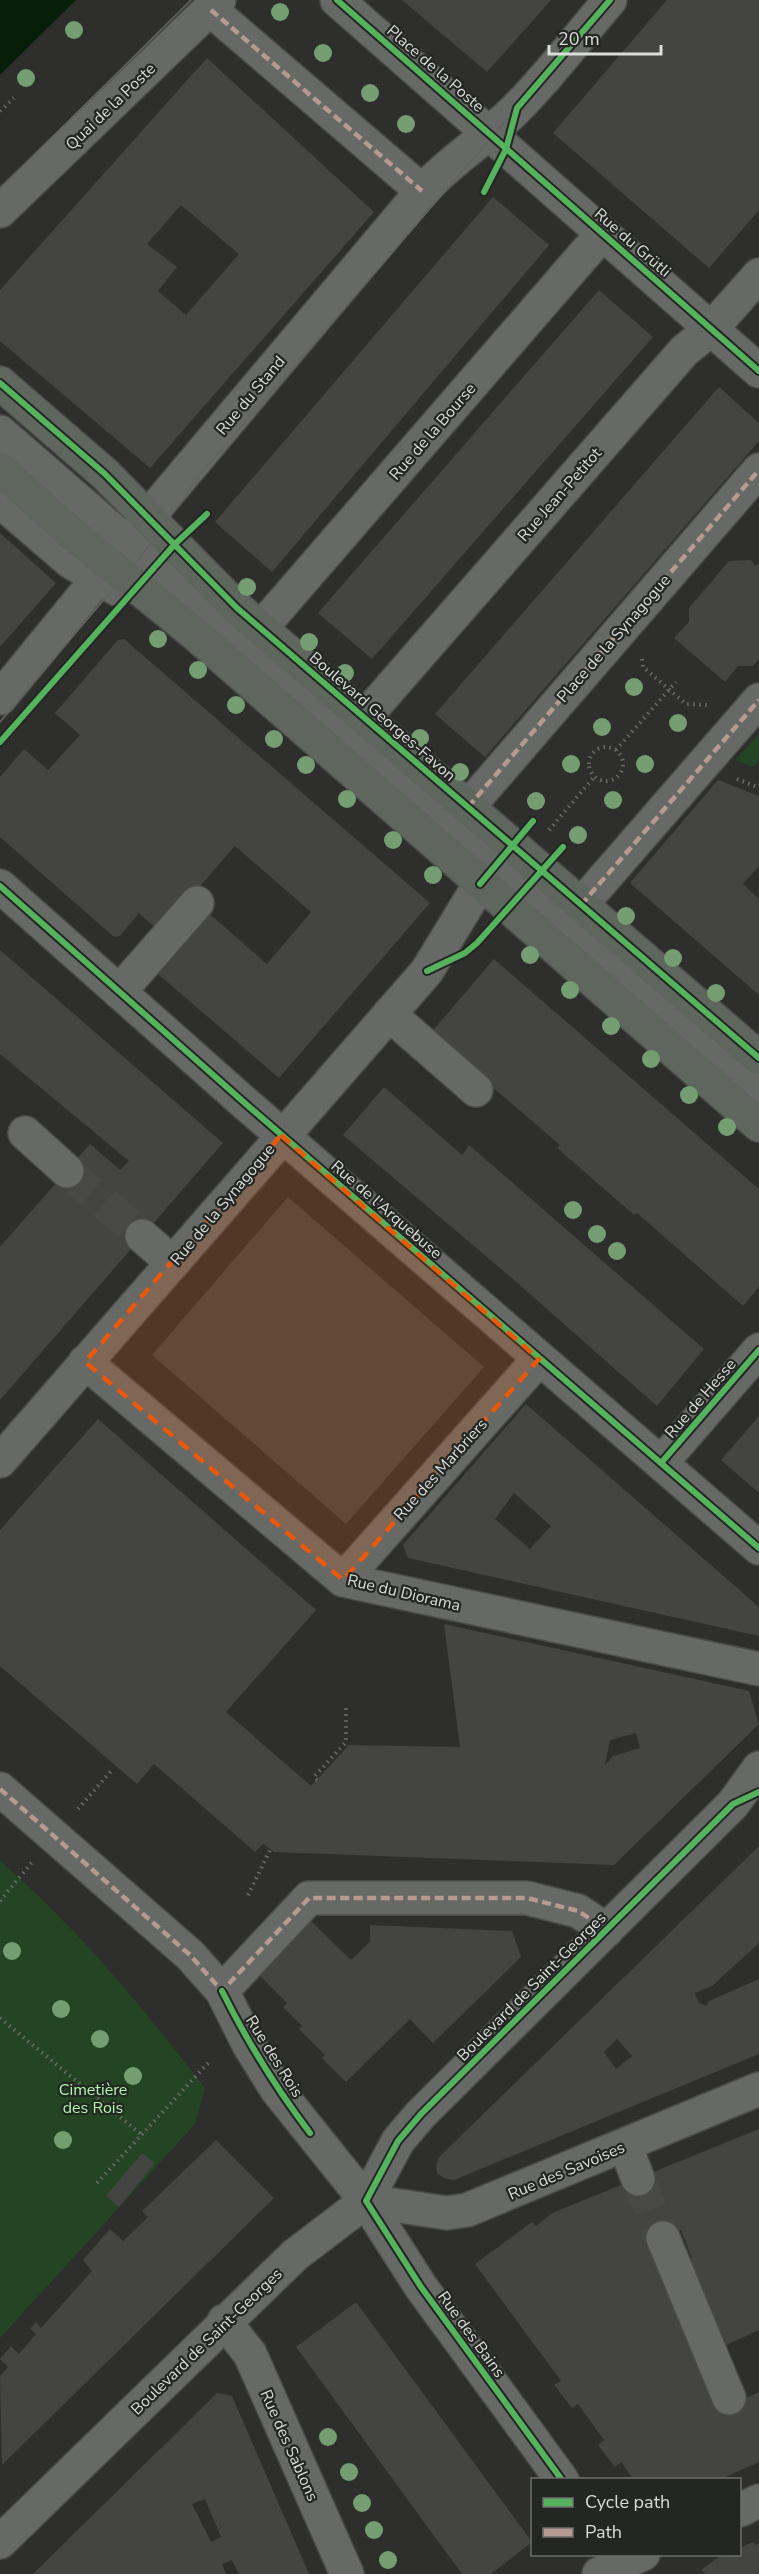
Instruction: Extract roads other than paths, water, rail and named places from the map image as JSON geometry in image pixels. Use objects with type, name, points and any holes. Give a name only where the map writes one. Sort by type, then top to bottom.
[{"type":"main road","name":"Boulevard Georges-Favon","points":[[0,383],[105,474],[237,608],[759,1058]]},
{"type":"main road","points":[[0,469],[194,633],[759,1125]]},
{"type":"street","name":"Place de la Poste","points":[[337,0],[489,134]]},
{"type":"street","name":"Rue du Stand","points":[[0,698],[148,516],[422,191],[453,160],[489,134],[517,108],[610,0]]},
{"type":"street","points":[[215,5],[422,191]]},
{"type":"street","name":"Quai de la Poste","points":[[0,211],[215,5]]},
{"type":"street","name":"Rue du Grütli","points":[[489,134],[759,371]]},
{"type":"street","name":"Rue de la Bourse","points":[[261,628],[602,234]]},
{"type":"street","name":"Rue Jean-Petitot","points":[[364,718],[684,351],[711,329],[759,275]]},
{"type":"street","points":[[0,432],[111,562],[759,1092]]},
{"type":"street","name":"Place de la Synagogue","points":[[468,807],[759,470]]},
{"type":"street","points":[[0,501],[59,553],[111,562]]},
{"type":"street","points":[[581,905],[756,704]]},
{"type":"street","name":"Rue de la Synagogue","points":[[0,1461],[281,1135],[427,971],[480,884]]},
{"type":"street","name":"Rue de l'Arquebuse","points":[[0,886],[281,1135],[759,1548]]},
{"type":"street","points":[[119,992],[197,903]]},
{"type":"street","points":[[389,1014],[476,1090]]},
{"type":"street","points":[[25,1133],[67,1171]]},
{"type":"street","points":[[142,1236],[173,1263]]},
{"type":"street","name":"Rue de Hesse","points":[[661,1462],[759,1350]]},
{"type":"street","name":"Rue des Marbriers","points":[[343,1580],[539,1359]]},
{"type":"street","name":"Rue du Diorama","points":[[86,1362],[343,1580],[759,1669]]},
{"type":"street","name":"Boulevard de Saint-Georges","points":[[0,2542],[224,2321],[295,2255],[366,2201],[398,2140],[421,2114],[607,1930],[746,1798],[759,1768]]},
{"type":"street","name":"Rue des Rois","points":[[0,1789],[190,1955],[222,1990],[249,2045],[277,2090],[366,2201]]},
{"type":"street","points":[[222,1990],[309,1898],[527,1898],[578,1911],[607,1930]]},
{"type":"street","name":"Rue des Savoises","points":[[366,2201],[447,2213],[467,2210],[759,2089]]},
{"type":"street","points":[[625,2145],[638,2179]]},
{"type":"street","name":"Rue des Bains","points":[[366,2201],[421,2287],[561,2478]]},
{"type":"street","points":[[663,2238],[729,2398]]},
{"type":"street","name":"Rue des Sablons","points":[[224,2321],[250,2354],[347,2574]]},
{"type":"street","points":[[741,2510],[759,2501]]},
{"type":"street","points":[[599,2574],[635,2561]]},
{"type":"tunnel","points":[[67,1171],[142,1236]]},
{"type":"tunnel","points":[[638,2179],[663,2238]]},
{"type":"tram line","points":[[0,189],[191,0]]},
{"type":"tram line","points":[[0,722],[141,556],[203,471],[517,108]]},
{"type":"tram line","points":[[194,633],[219,649],[261,683],[759,1113]]},
{"type":"park label","name":"Cimetière des Rois","points":[[93,2098]]}]
